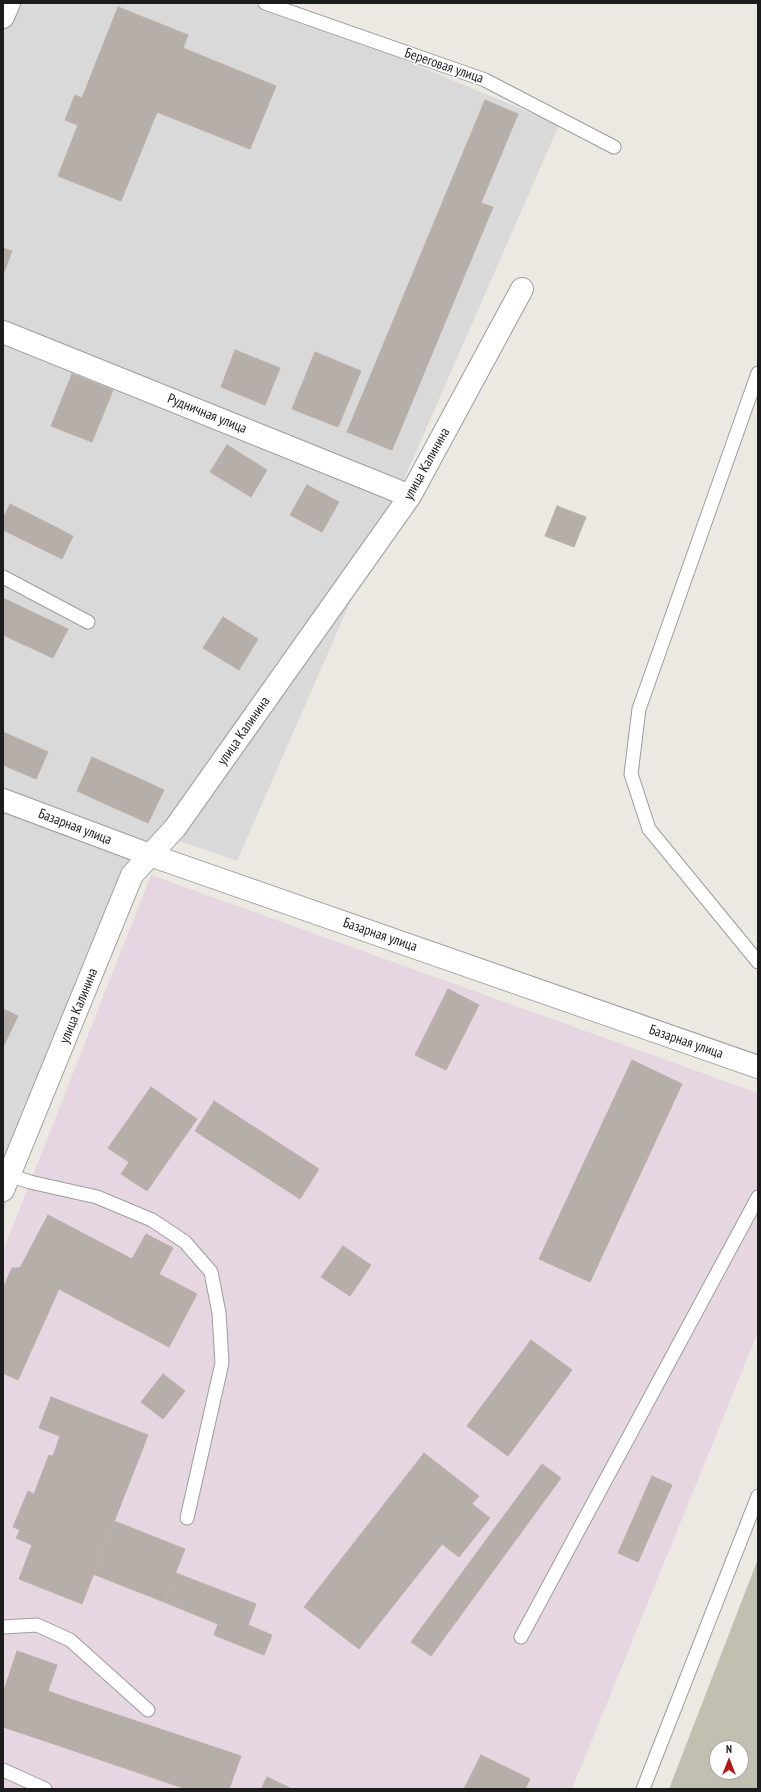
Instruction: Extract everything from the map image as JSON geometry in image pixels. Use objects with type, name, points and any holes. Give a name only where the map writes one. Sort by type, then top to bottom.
[{"type":"street","points":[[3,17],[9,3]]},
{"type":"street","name":"улица Калинина","points":[[6,1183],[132,875],[175,828],[410,496],[522,289]]},
{"type":"street","name":"Рудничная улица","points":[[3,332],[410,496]]},
{"type":"street","name":"Базарная улица","points":[[3,800],[150,855],[758,1067]]},
{"type":"lane","name":"Береговая улица","points":[[265,3],[486,80],[614,147]]},
{"type":"lane","points":[[758,374],[639,709],[631,774],[649,829],[758,962]]},
{"type":"lane","points":[[3,577],[88,622]]},
{"type":"lane","points":[[6,1183],[30,1182],[96,1197],[152,1220],[185,1242],[211,1272],[219,1312],[222,1363],[187,1518]]},
{"type":"lane","points":[[521,1637],[758,1197]]},
{"type":"lane","points":[[643,1789],[758,1496]]},
{"type":"lane","points":[[3,1627],[37,1625],[70,1640],[148,1710]]},
{"type":"lane","points":[[3,1770],[45,1789]]},
{"type":"shaded area","points":[[3,3],[269,3],[559,125],[237,861],[157,833],[3,1212]]},
{"type":"shaded area","points":[[151,875],[758,1093],[758,1332],[572,1789],[3,1789],[3,1251]]},
{"type":"shaded area","points":[[758,1559],[758,1789],[669,1789]]},
{"type":"building","points":[[118,7],[188,35],[183,48],[276,86],[250,149],[157,112],[121,201],[58,176],[78,125],[65,120],[75,95],[82,98]]},
{"type":"building","points":[[485,100],[518,114],[481,203],[493,207],[392,450],[347,432]]},
{"type":"building","points":[[3,248],[12,251],[3,275]]},
{"type":"building","points":[[235,350],[280,368],[265,405],[221,387]]},
{"type":"building","points":[[315,352],[361,371],[338,427],[292,409]]},
{"type":"building","points":[[72,374],[113,390],[92,442],[51,426]]},
{"type":"building","points":[[227,445],[267,470],[251,497],[210,472]]},
{"type":"building","points":[[307,485],[339,502],[322,532],[290,515]]},
{"type":"building","points":[[10,504],[73,536],[62,559],[3,530],[3,519]]},
{"type":"building","points":[[557,506],[586,517],[574,547],[545,536]]},
{"type":"building","points":[[3,598],[68,629],[53,658],[3,635]]},
{"type":"building","points":[[223,617],[258,639],[239,670],[203,648]]},
{"type":"building","points":[[3,732],[48,752],[36,779],[3,765]]},
{"type":"building","points":[[92,757],[164,790],[148,823],[77,791]]},
{"type":"building","points":[[448,989],[479,1005],[446,1070],[415,1055]]},
{"type":"building","points":[[3,1009],[18,1016],[3,1047]]},
{"type":"building","points":[[632,1060],[682,1084],[590,1282],[539,1259]]},
{"type":"building","points":[[151,1087],[197,1119],[147,1191],[121,1174],[129,1162],[108,1148]]},
{"type":"building","points":[[214,1101],[319,1169],[300,1199],[195,1131]]},
{"type":"building","points":[[48,1215],[132,1259],[146,1234],[173,1248],[159,1274],[197,1294],[169,1347],[59,1289],[18,1380],[3,1373],[3,1288],[12,1268],[20,1268]]},
{"type":"building","points":[[343,1246],[371,1265],[350,1296],[321,1277]]},
{"type":"building","points":[[531,1340],[572,1370],[508,1456],[467,1426]]},
{"type":"building","points":[[163,1374],[185,1391],[163,1419],[141,1402]]},
{"type":"building","points":[[51,1397],[148,1435],[82,1604],[19,1579],[32,1545],[16,1538],[20,1530],[13,1527],[28,1491],[34,1494],[49,1455],[53,1456],[60,1436],[39,1428]]},
{"type":"building","points":[[424,1453],[479,1496],[472,1504],[490,1518],[459,1557],[442,1544],[359,1649],[304,1607]]},
{"type":"building","points":[[542,1464],[561,1478],[431,1656],[411,1642]]},
{"type":"building","points":[[652,1476],[672,1485],[638,1562],[618,1553]]},
{"type":"building","points":[[114,1521],[185,1549],[164,1602],[93,1574]]},
{"type":"building","points":[[176,1573],[256,1604],[248,1625],[272,1635],[264,1655],[214,1635],[218,1624],[164,1602]]},
{"type":"building","points":[[17,1651],[57,1665],[48,1691],[70,1699],[54,1744],[3,1727],[3,1693]]},
{"type":"building","points":[[70,1699],[241,1756],[229,1789],[186,1789],[54,1744]]},
{"type":"building","points":[[481,1755],[530,1779],[525,1789],[464,1789]]},
{"type":"building","points":[[267,1777],[292,1789],[261,1789]]}]
